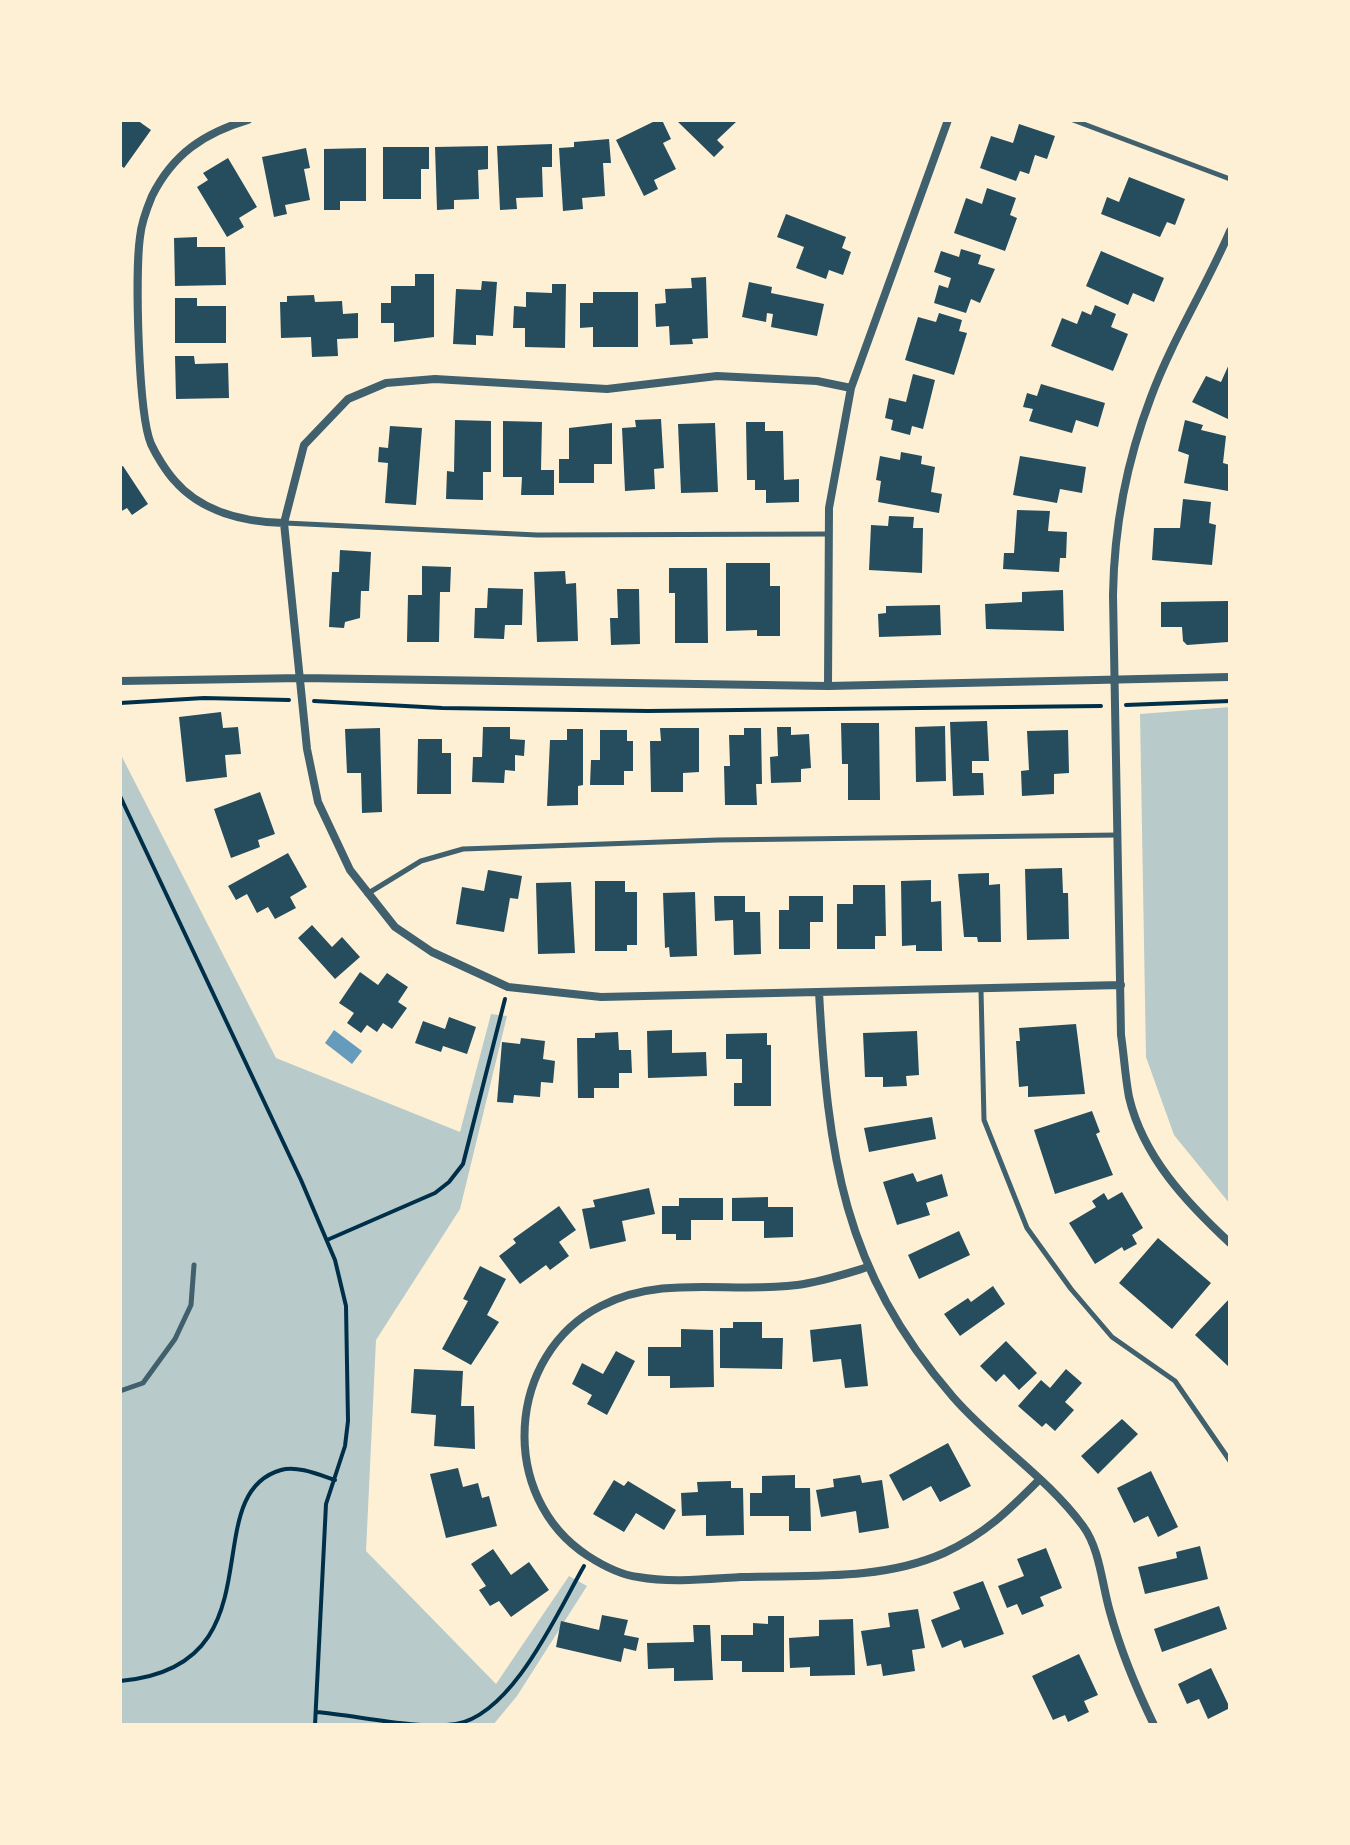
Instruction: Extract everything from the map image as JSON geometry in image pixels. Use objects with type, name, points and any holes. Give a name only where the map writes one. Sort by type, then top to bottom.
[{"type":"street","points":[[248,120],[215,130],[188,147],[151,198],[140,236],[141,371],[151,443],[174,481],[205,505],[249,522],[284,523]]},
{"type":"street","points":[[828,686],[829,508],[851,388],[948,120]]},
{"type":"street","points":[[1230,231],[1208,285],[1151,395],[1130,463],[1113,561],[1121,1035],[1129,1098],[1147,1143],[1181,1197],[1230,1243]]},
{"type":"street","points":[[851,388],[817,381],[717,376],[607,389],[435,379],[386,383],[348,399],[304,445],[284,523],[310,776],[318,802],[350,870],[395,927],[432,952],[508,987],[601,997],[1121,985]]},
{"type":"street","points":[[120,681],[302,678],[828,686],[1230,677]]},
{"type":"street","points":[[819,992],[825,1091],[833,1147],[845,1204],[868,1267],[886,1303],[946,1389],[1085,1528],[1130,1675],[1154,1725]]},
{"type":"street","points":[[868,1267],[796,1285],[634,1291],[580,1317],[555,1340],[537,1369],[523,1424],[524,1456],[535,1493],[549,1518],[572,1544],[589,1557],[635,1577],[659,1580],[875,1572],[930,1558],[972,1539],[1009,1513],[1039,1480]]},
{"type":"lane","points":[[1073,120],[1230,179]]},
{"type":"lane","points":[[284,523],[537,535],[829,534]]},
{"type":"lane","points":[[366,894],[421,861],[463,849],[718,840],[1118,835]]},
{"type":"lane","points":[[981,990],[984,1120],[1027,1228],[1071,1289],[1112,1337],[1175,1381],[1230,1461]]},
{"type":"lane","points":[[120,1391],[143,1383],[175,1339],[191,1305],[194,1265]]},
{"type":"path","points":[[120,703],[204,698],[442,708],[648,711],[1116,706],[1230,701]]},
{"type":"path","points":[[120,796],[327,1240],[346,1306],[348,1421],[345,1446],[326,1504],[315,1725]]},
{"type":"path","points":[[327,1240],[435,1193],[449,1182],[463,1164],[508,987]]},
{"type":"path","points":[[120,1681],[145,1679],[173,1668],[197,1653],[213,1632],[225,1603],[242,1509],[255,1483],[283,1469],[335,1480]]},
{"type":"path","points":[[316,1712],[404,1723],[457,1724],[502,1699],[589,1557]]},
{"type":"shaded area","points":[[1230,707],[1230,1204],[1174,1135],[1146,1057],[1140,714]]},
{"type":"shaded area","points":[[120,753],[276,1058],[460,1132],[491,1014],[507,1016],[460,1209],[376,1340],[366,1551],[496,1684],[569,1576],[587,1586],[517,1696],[493,1725],[120,1725]]},
{"type":"water","points":[[334,1030],[362,1051],[352,1064],[325,1043]]},
{"type":"building","points":[[120,120],[137,120],[151,130],[124,168],[120,165]]},
{"type":"building","points":[[662,120],[671,139],[663,143],[676,169],[654,180],[658,189],[644,196],[616,140]]},
{"type":"building","points":[[676,120],[736,122],[717,140],[724,147],[714,157]]},
{"type":"building","points":[[1019,124],[1055,136],[1047,159],[1035,155],[1029,174],[1020,171],[1016,181],[980,168],[991,136],[1013,143]]},
{"type":"building","points":[[609,139],[611,163],[603,163],[605,196],[582,198],[583,209],[563,211],[559,148],[574,147],[574,142]]},
{"type":"building","points":[[552,144],[552,167],[542,167],[543,197],[516,198],[517,209],[500,210],[497,146]]},
{"type":"building","points":[[488,146],[488,169],[478,170],[479,199],[454,200],[454,209],[437,210],[435,147]]},
{"type":"building","points":[[383,147],[429,147],[429,169],[421,169],[421,199],[383,199]]},
{"type":"building","points":[[306,148],[310,168],[304,169],[310,200],[285,205],[287,214],[274,217],[262,157]]},
{"type":"building","points":[[366,148],[366,201],[340,201],[340,210],[324,210],[324,149]]},
{"type":"building","points":[[228,158],[257,207],[239,218],[244,227],[227,237],[197,187],[208,180],[203,173]]},
{"type":"building","points":[[1129,177],[1185,199],[1175,225],[1167,222],[1160,237],[1101,214],[1107,197],[1119,202]]},
{"type":"building","points":[[987,188],[1016,198],[1010,215],[1017,218],[1005,251],[954,233],[966,198],[982,204]]},
{"type":"building","points":[[786,214],[846,237],[842,248],[851,252],[843,275],[829,270],[826,279],[796,268],[804,247],[777,237]]},
{"type":"building","points":[[197,237],[197,247],[225,247],[226,285],[175,286],[174,238]]},
{"type":"building","points":[[961,249],[981,255],[978,264],[995,269],[980,303],[971,299],[966,313],[934,303],[939,285],[948,288],[951,278],[934,272],[941,251],[959,257]]},
{"type":"building","points":[[1101,251],[1164,278],[1154,302],[1133,293],[1128,305],[1086,286]]},
{"type":"building","points":[[415,274],[434,274],[434,337],[394,342],[394,323],[381,323],[381,303],[391,303],[391,286],[415,286]]},
{"type":"building","points":[[706,277],[708,338],[692,339],[693,344],[670,345],[669,326],[656,327],[655,304],[666,303],[665,289],[692,288],[691,278]]},
{"type":"building","points":[[482,281],[497,282],[493,336],[476,335],[476,345],[453,344],[456,289],[481,290]]},
{"type":"building","points":[[749,282],[772,287],[771,293],[824,304],[817,336],[771,327],[773,314],[767,313],[766,322],[742,317]]},
{"type":"building","points":[[552,284],[566,284],[565,348],[525,347],[525,328],[513,328],[514,306],[526,307],[526,292],[552,293]]},
{"type":"building","points":[[593,292],[638,292],[638,347],[593,347],[593,327],[580,328],[580,303],[593,303]]},
{"type":"building","points":[[314,295],[315,302],[342,301],[343,314],[358,313],[358,338],[337,339],[338,356],[312,357],[311,337],[281,338],[280,302],[287,302],[287,296]]},
{"type":"building","points":[[175,298],[197,298],[197,306],[226,306],[226,343],[175,343]]},
{"type":"building","points":[[1095,305],[1116,314],[1111,327],[1128,334],[1113,371],[1051,346],[1062,318],[1077,324],[1082,311],[1091,315]]},
{"type":"building","points":[[939,313],[962,320],[959,331],[967,333],[954,375],[905,360],[918,317],[936,322]]},
{"type":"building","points":[[175,356],[194,356],[195,364],[228,363],[229,398],[176,399]]},
{"type":"building","points":[[1230,362],[1230,420],[1192,402],[1206,376],[1221,382]]},
{"type":"building","points":[[913,374],[935,380],[923,429],[912,426],[910,435],[891,430],[893,420],[885,418],[889,398],[906,402]]},
{"type":"building","points":[[1041,384],[1105,403],[1098,427],[1076,420],[1072,433],[1029,421],[1033,409],[1023,407],[1027,393],[1037,396]]},
{"type":"building","points":[[661,419],[664,468],[654,469],[655,489],[625,491],[622,428],[636,427],[635,420]]},
{"type":"building","points":[[455,420],[491,421],[491,472],[483,472],[483,500],[446,499],[447,471],[454,472]]},
{"type":"building","points":[[1185,420],[1203,425],[1201,430],[1226,436],[1223,463],[1230,465],[1228,491],[1184,483],[1189,455],[1178,451]]},
{"type":"building","points":[[503,421],[542,422],[541,470],[554,470],[554,495],[521,495],[522,477],[503,477]]},
{"type":"building","points":[[746,422],[765,422],[765,431],[783,431],[784,480],[799,479],[799,502],[766,503],[766,490],[755,490],[755,480],[747,480]]},
{"type":"building","points":[[612,423],[612,464],[594,464],[594,483],[559,483],[559,459],[569,459],[569,428]]},
{"type":"building","points":[[715,423],[718,492],[681,493],[678,424]]},
{"type":"building","points":[[390,426],[422,428],[416,505],[385,503],[388,463],[378,462],[379,447],[388,448]]},
{"type":"building","points":[[901,452],[922,456],[921,464],[935,467],[931,492],[942,494],[939,513],[878,502],[881,481],[876,480],[880,456],[900,460]]},
{"type":"building","points":[[1020,456],[1086,467],[1082,493],[1060,489],[1057,503],[1013,495]]},
{"type":"building","points":[[123,466],[148,504],[132,515],[127,508],[120,512],[120,467]]},
{"type":"building","points":[[1183,499],[1211,502],[1209,523],[1216,525],[1212,565],[1152,560],[1154,528],[1180,528]]},
{"type":"building","points":[[1017,510],[1050,511],[1048,531],[1067,532],[1066,558],[1060,558],[1059,572],[1003,569],[1004,553],[1014,553]]},
{"type":"building","points":[[889,516],[914,517],[913,528],[923,528],[922,573],[869,570],[871,525],[888,526]]},
{"type":"building","points":[[340,550],[371,552],[369,591],[361,591],[360,618],[345,622],[344,628],[329,627],[332,572],[339,572]]},
{"type":"building","points":[[726,563],[770,563],[770,586],[780,586],[780,636],[757,636],[757,630],[726,631]]},
{"type":"building","points":[[422,566],[451,567],[450,592],[440,592],[439,642],[407,642],[408,595],[422,595]]},
{"type":"building","points":[[669,568],[707,568],[708,643],[675,643],[675,593],[669,593]]},
{"type":"building","points":[[565,571],[566,584],[576,583],[578,641],[537,642],[534,572]]},
{"type":"building","points":[[488,588],[523,589],[522,625],[505,625],[504,639],[474,638],[475,608],[487,608]]},
{"type":"building","points":[[617,589],[639,589],[640,644],[611,645],[610,618],[618,618]]},
{"type":"building","points":[[1063,590],[1064,631],[986,629],[985,604],[1022,602],[1022,592]]},
{"type":"building","points":[[1228,601],[1228,642],[1187,645],[1183,641],[1182,627],[1161,627],[1161,602]]},
{"type":"building","points":[[940,605],[941,635],[879,637],[878,614],[886,613],[886,606]]},
{"type":"building","points":[[221,712],[223,728],[238,727],[241,754],[225,755],[227,777],[186,782],[179,717]]},
{"type":"building","points":[[987,721],[989,761],[972,761],[972,773],[983,773],[984,795],[953,796],[950,722]]},
{"type":"building","points":[[841,723],[879,723],[880,800],[848,800],[848,764],[842,764]]},
{"type":"building","points":[[945,726],[946,781],[916,782],[915,727]]},
{"type":"building","points":[[483,727],[510,727],[510,739],[525,740],[524,756],[515,755],[515,771],[505,770],[504,783],[472,782],[473,757],[482,757]]},
{"type":"building","points":[[777,727],[791,727],[791,735],[809,734],[811,768],[801,769],[801,782],[771,783],[770,757],[778,756]]},
{"type":"building","points":[[380,728],[382,812],[362,813],[361,773],[347,773],[345,729]]},
{"type":"building","points":[[660,728],[699,728],[699,772],[683,773],[683,792],[651,792],[650,741],[661,741]]},
{"type":"building","points":[[744,728],[761,728],[762,784],[756,784],[757,805],[725,805],[724,766],[730,766],[729,735],[744,735]]},
{"type":"building","points":[[567,729],[583,729],[583,785],[578,786],[578,805],[547,806],[550,740],[567,740]]},
{"type":"building","points":[[600,730],[627,730],[627,741],[633,741],[633,771],[624,771],[624,785],[590,785],[591,760],[600,760]]},
{"type":"building","points":[[1068,730],[1069,773],[1054,774],[1054,794],[1022,796],[1021,771],[1029,770],[1027,731]]},
{"type":"building","points":[[418,739],[442,739],[442,753],[451,753],[451,794],[417,794]]},
{"type":"building","points":[[260,792],[275,834],[258,840],[260,847],[231,858],[214,809]]},
{"type":"building","points":[[288,853],[307,887],[290,897],[296,908],[275,919],[268,907],[257,913],[247,894],[236,900],[228,886]]},
{"type":"building","points":[[1062,868],[1063,893],[1068,893],[1069,939],[1027,940],[1025,869]]},
{"type":"building","points":[[488,870],[522,876],[518,899],[510,898],[504,932],[456,924],[462,887],[484,891]]},
{"type":"building","points":[[989,873],[989,885],[1000,884],[1001,942],[978,942],[977,937],[964,937],[958,874]]},
{"type":"building","points":[[931,880],[931,902],[941,901],[942,951],[916,951],[916,945],[902,946],[901,881]]},
{"type":"building","points":[[595,881],[625,881],[625,892],[637,892],[637,945],[627,945],[627,951],[595,951]]},
{"type":"building","points":[[571,882],[575,953],[538,954],[536,883]]},
{"type":"building","points":[[853,885],[885,885],[886,936],[875,936],[875,949],[837,949],[837,904],[853,904]]},
{"type":"building","points":[[695,892],[697,956],[670,957],[669,947],[665,948],[663,893]]},
{"type":"building","points":[[714,896],[745,896],[745,912],[760,912],[761,954],[734,955],[733,920],[715,921]]},
{"type":"building","points":[[789,896],[823,896],[823,922],[810,922],[810,949],[779,949],[779,910],[789,910]]},
{"type":"building","points":[[312,925],[332,947],[342,937],[360,957],[335,979],[298,938]]},
{"type":"building","points":[[360,972],[378,985],[387,973],[408,987],[398,1002],[407,1008],[392,1029],[383,1023],[377,1032],[367,1025],[361,1033],[347,1023],[354,1013],[339,1003]]},
{"type":"building","points":[[449,1017],[476,1027],[467,1054],[443,1046],[441,1052],[415,1043],[423,1021],[445,1029]]},
{"type":"building","points":[[1076,1024],[1085,1094],[1028,1097],[1028,1086],[1019,1087],[1016,1041],[1020,1041],[1019,1028]]},
{"type":"building","points":[[672,1030],[672,1053],[706,1052],[707,1076],[648,1078],[647,1031]]},
{"type":"building","points":[[917,1031],[919,1075],[906,1076],[907,1086],[883,1087],[883,1077],[865,1077],[863,1033]]},
{"type":"building","points":[[618,1032],[619,1050],[631,1050],[632,1073],[619,1073],[619,1088],[594,1088],[594,1098],[578,1098],[577,1038],[595,1038],[595,1033]]},
{"type":"building","points":[[767,1033],[767,1045],[771,1045],[771,1106],[734,1106],[734,1083],[742,1083],[742,1059],[726,1059],[726,1034]]},
{"type":"building","points":[[521,1038],[545,1041],[543,1059],[555,1061],[553,1083],[541,1082],[540,1097],[514,1095],[513,1103],[497,1102],[502,1042],[520,1044]]},
{"type":"building","points":[[1092,1111],[1100,1132],[1096,1134],[1113,1175],[1055,1194],[1034,1130]]},
{"type":"building","points":[[932,1117],[936,1139],[869,1152],[864,1128]]},
{"type":"building","points":[[913,1173],[917,1182],[942,1174],[948,1196],[926,1203],[930,1215],[897,1225],[883,1182]]},
{"type":"building","points":[[649,1188],[655,1214],[622,1221],[626,1241],[590,1249],[582,1209],[595,1207],[593,1200]]},
{"type":"building","points":[[1122,1192],[1143,1228],[1132,1235],[1137,1244],[1124,1251],[1122,1247],[1095,1264],[1069,1223],[1096,1207],[1092,1201],[1104,1193],[1108,1200]]},
{"type":"building","points":[[768,1197],[768,1207],[793,1207],[793,1237],[764,1238],[764,1221],[732,1221],[732,1198]]},
{"type":"building","points":[[679,1198],[723,1198],[723,1220],[691,1220],[691,1240],[676,1240],[676,1234],[662,1234],[662,1206],[679,1206]]},
{"type":"building","points":[[559,1206],[576,1230],[559,1242],[569,1256],[550,1270],[546,1265],[520,1284],[499,1256],[516,1243],[513,1239]]},
{"type":"building","points":[[959,1231],[970,1255],[919,1279],[908,1255]]},
{"type":"building","points":[[1158,1238],[1211,1283],[1172,1329],[1119,1283]]},
{"type":"building","points":[[480,1266],[506,1279],[487,1315],[499,1322],[471,1365],[442,1349],[468,1301],[463,1299]]},
{"type":"building","points":[[993,1286],[1005,1304],[960,1336],[944,1314],[968,1298],[971,1302]]},
{"type":"building","points":[[1230,1298],[1230,1368],[1195,1335]]},
{"type":"building","points":[[733,1322],[762,1322],[762,1338],[783,1338],[782,1369],[720,1368],[720,1328],[733,1328]]},
{"type":"building","points":[[861,1324],[868,1386],[845,1388],[841,1359],[813,1362],[810,1330]]},
{"type":"building","points":[[681,1329],[713,1330],[714,1387],[670,1388],[670,1376],[648,1376],[648,1347],[681,1347]]},
{"type":"building","points":[[1006,1341],[1037,1373],[1019,1390],[1004,1374],[996,1382],[980,1366]]},
{"type":"building","points":[[616,1351],[635,1361],[607,1415],[587,1404],[592,1395],[572,1384],[582,1363],[603,1374]]},
{"type":"building","points":[[414,1369],[463,1371],[461,1406],[474,1406],[475,1449],[434,1446],[436,1415],[411,1413]]},
{"type":"building","points":[[1066,1369],[1082,1383],[1065,1402],[1074,1410],[1055,1431],[1046,1423],[1042,1427],[1018,1406],[1041,1380],[1050,1388]]},
{"type":"building","points":[[1122,1419],[1138,1434],[1098,1474],[1081,1456]]},
{"type":"building","points":[[948,1443],[971,1486],[940,1502],[931,1486],[903,1501],[889,1475]]},
{"type":"building","points":[[458,1468],[463,1487],[478,1483],[482,1498],[489,1496],[497,1526],[446,1538],[430,1474]]},
{"type":"building","points":[[1151,1471],[1178,1527],[1158,1537],[1148,1516],[1134,1523],[1117,1488]]},
{"type":"building","points":[[795,1475],[795,1488],[810,1488],[811,1531],[789,1531],[789,1516],[750,1516],[750,1493],[762,1493],[762,1476]]},
{"type":"building","points":[[860,1475],[862,1483],[882,1480],[889,1528],[859,1533],[856,1511],[821,1517],[816,1490],[834,1487],[833,1479]]},
{"type":"building","points":[[614,1480],[624,1486],[628,1481],[676,1510],[664,1530],[636,1513],[624,1532],[593,1514]]},
{"type":"building","points":[[731,1481],[731,1488],[743,1488],[744,1535],[706,1536],[706,1515],[682,1516],[681,1493],[698,1492],[697,1482]]},
{"type":"building","points":[[1200,1546],[1208,1579],[1145,1594],[1138,1567],[1177,1558],[1176,1552]]},
{"type":"building","points":[[1046,1548],[1062,1588],[1040,1597],[1044,1606],[1022,1615],[1017,1604],[1007,1608],[998,1586],[1024,1576],[1017,1559]]},
{"type":"building","points":[[493,1549],[511,1575],[529,1562],[549,1590],[511,1617],[499,1601],[490,1606],[479,1590],[486,1586],[471,1564]]},
{"type":"building","points":[[983,1581],[1004,1634],[964,1648],[961,1640],[942,1648],[931,1620],[960,1609],[953,1592]]},
{"type":"building","points":[[1219,1606],[1227,1629],[1162,1652],[1154,1629]]},
{"type":"building","points":[[918,1609],[925,1648],[912,1650],[915,1671],[883,1676],[881,1664],[867,1666],[861,1631],[890,1627],[888,1613]]},
{"type":"building","points":[[602,1615],[628,1620],[624,1635],[639,1638],[636,1651],[624,1648],[621,1662],[556,1647],[561,1621],[599,1630]]},
{"type":"building","points":[[768,1616],[784,1616],[784,1672],[742,1672],[742,1661],[721,1661],[721,1635],[753,1635],[753,1623],[768,1624]]},
{"type":"building","points":[[853,1619],[855,1675],[810,1676],[810,1667],[790,1668],[789,1638],[819,1636],[819,1620]]},
{"type":"building","points":[[693,1625],[710,1625],[713,1680],[674,1681],[674,1668],[648,1669],[647,1643],[694,1642]]},
{"type":"building","points":[[1079,1654],[1098,1695],[1084,1701],[1089,1712],[1068,1722],[1065,1715],[1053,1720],[1032,1676]]},
{"type":"building","points":[[1211,1668],[1230,1708],[1208,1719],[1199,1699],[1187,1704],[1178,1684]]}]
